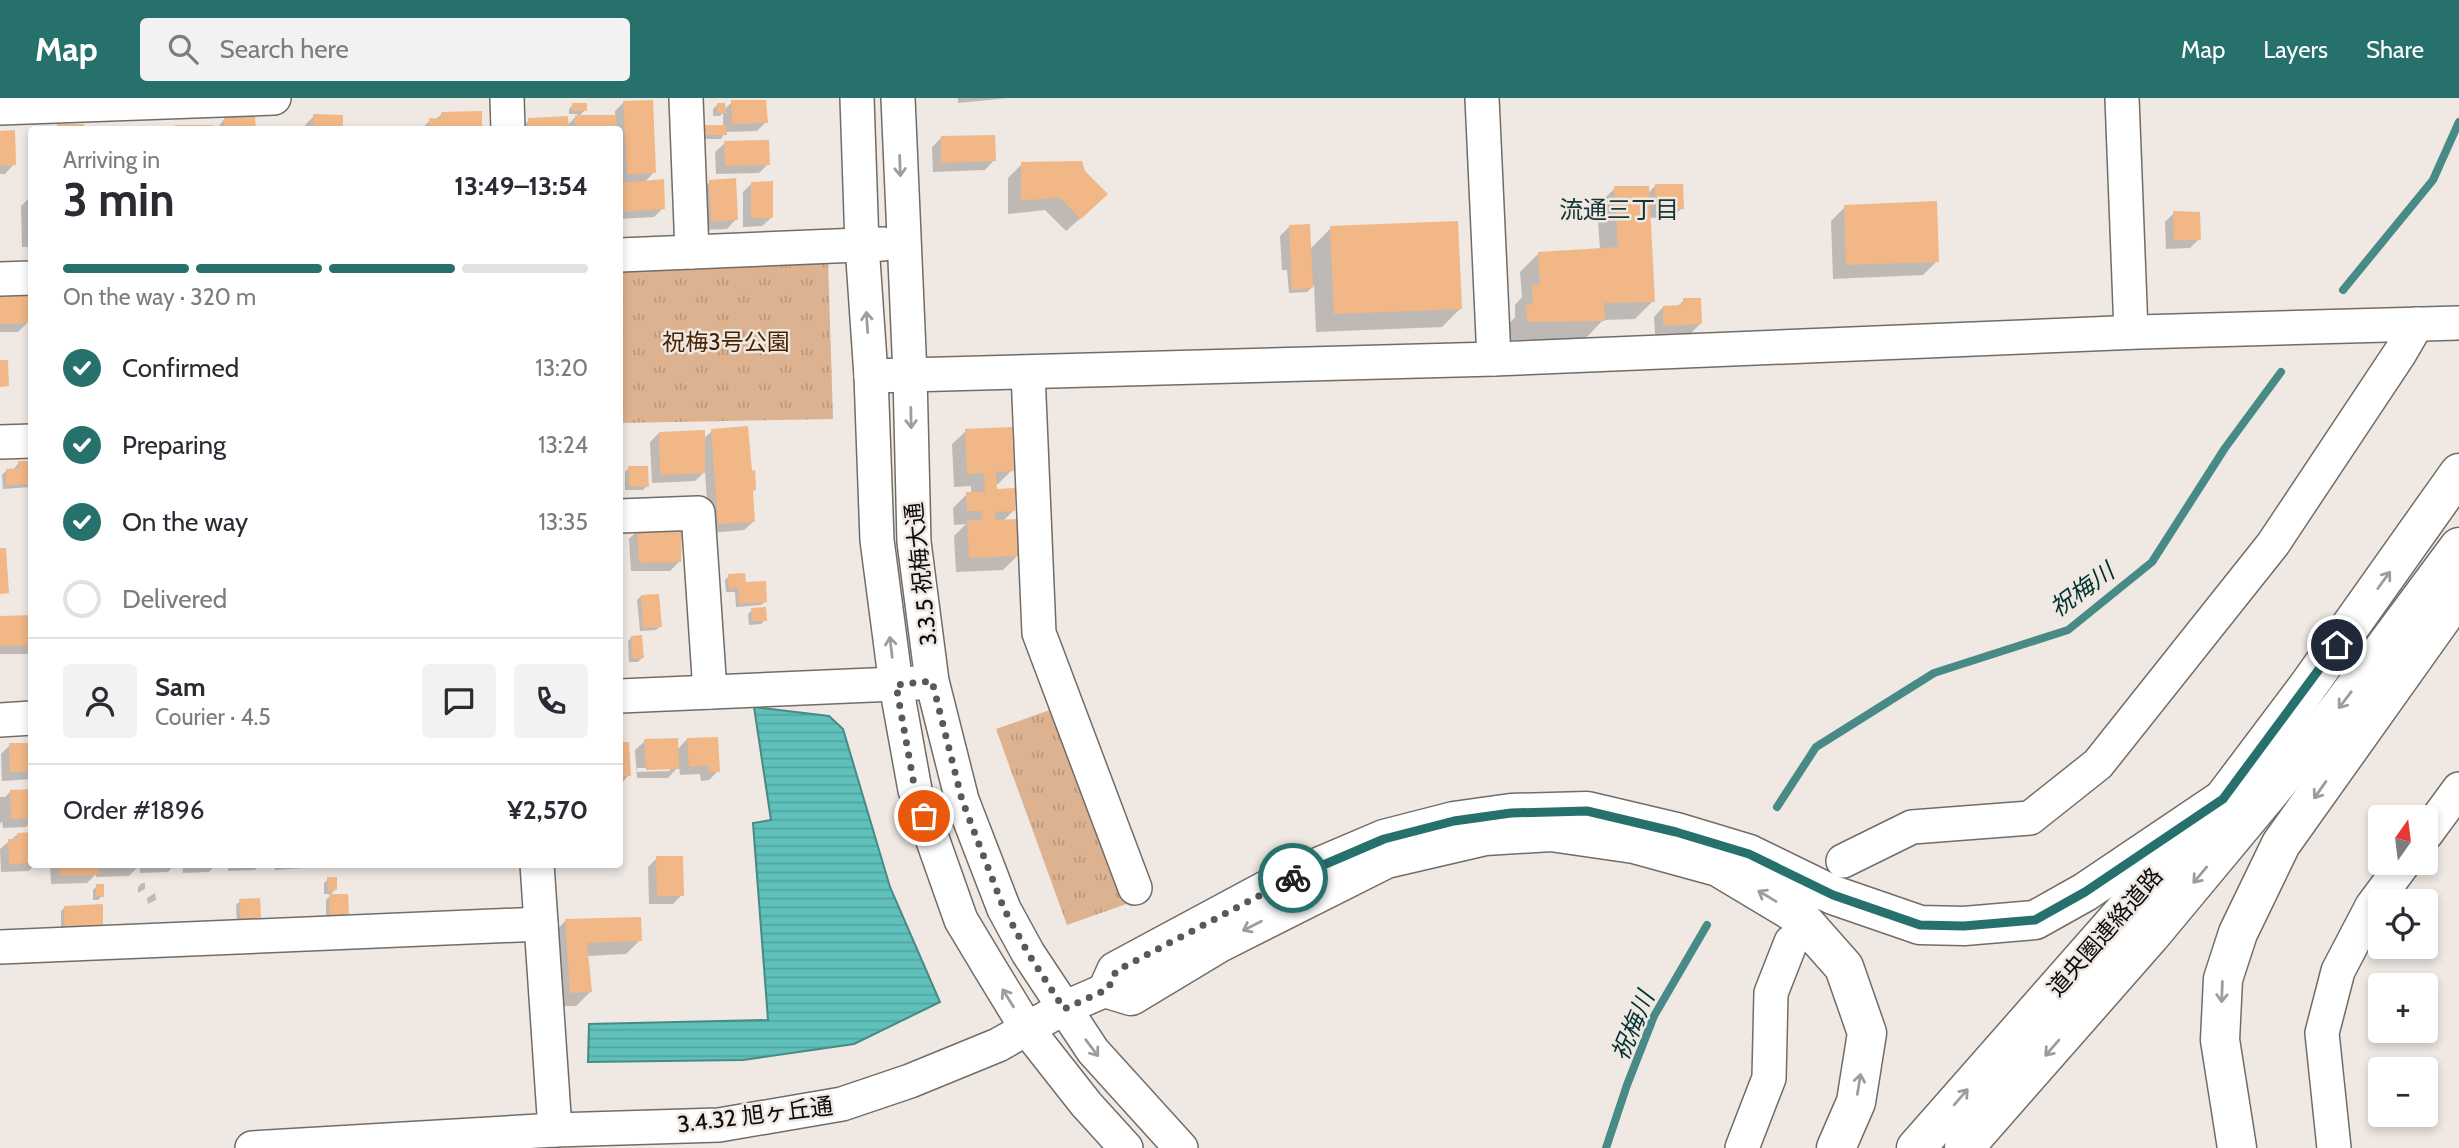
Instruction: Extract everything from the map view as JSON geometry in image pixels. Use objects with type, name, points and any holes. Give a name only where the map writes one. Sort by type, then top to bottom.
[{"type":"highway","name":"道央圏連絡道路","points":[[1916,1148],[2223,799],[2308,686],[2459,473]]},
{"type":"highway","name":"道央圏連絡道路","points":[[1964,1148],[2151,935],[2338,710],[2459,547]]},
{"type":"highway","points":[[2237,1148],[2220,1040],[2222,979],[2238,933],[2281,844],[2459,594]]},
{"type":"highway","points":[[1836,1148],[1856,1102],[1867,1033],[1844,967],[1798,915],[1718,867],[1634,844],[1550,832],[1485,836],[1386,859],[1219,943],[1131,996],[1108,989],[1116,971],[1276,886],[1384,839],[1454,821],[1511,813],[1587,811],[1676,832],[1749,854],[1833,895],[1920,925],[1964,926],[2035,920],[2085,892],[2223,799]]},
{"type":"street","points":[[0,108],[274,98]]},
{"type":"street","points":[[507,98],[508,126]]},
{"type":"street","points":[[686,98],[692,252]]},
{"type":"street","name":"3.3.5 祝梅大通","points":[[857,98],[877,540],[896,685],[915,790],[961,920],[1027,1029],[1086,1104],[1125,1148]]},
{"type":"street","name":"3.3.5 祝梅大通","points":[[898,98],[914,542],[932,681],[962,800],[1004,909],[1028,953],[1093,1051],[1181,1148]]},
{"type":"street","points":[[1482,98],[1494,359]]},
{"type":"street","points":[[2122,98],[2130,332]]},
{"type":"street","points":[[623,255],[903,244]]},
{"type":"street","points":[[0,279],[28,278]]},
{"type":"street","points":[[871,376],[1494,359],[2130,332],[2459,323]]},
{"type":"street","points":[[1843,861],[1912,827],[2030,818],[2098,764],[2273,544],[2417,324]]},
{"type":"street","points":[[1028,373],[1039,633],[1135,888]]},
{"type":"street","points":[[0,442],[28,441]]},
{"type":"street","points":[[623,516],[698,513],[710,692]]},
{"type":"street","points":[[623,696],[896,685],[932,681]]},
{"type":"street","points":[[0,719],[28,718]]},
{"type":"street","points":[[2438,818],[2459,789]]},
{"type":"street","points":[[537,868],[555,1130]]},
{"type":"street","points":[[2334,1148],[2322,1033],[2338,971],[2372,906],[2395,875]]},
{"type":"street","points":[[0,947],[541,924]]},
{"type":"street","points":[[1742,1148],[1769,1078],[1770,993],[1791,942]]},
{"type":"street","name":"3.4.32 旭ヶ丘通","points":[[252,1148],[555,1130],[719,1125],[842,1104],[910,1081],[999,1045],[1064,1009],[1108,989]]},
{"type":"green space","name":"祝梅3号公園","points":[[828,261],[833,419],[623,423],[623,266]]},
{"type":"green space","points":[[1061,706],[1132,902],[1067,925],[996,729]]},
{"type":"water","points":[[754,707],[829,716],[843,729],[890,887],[940,1002],[854,1044],[743,1060],[588,1062],[589,1024],[768,1020],[753,823],[771,820]]},
{"type":"building","points":[[653,100],[656,173],[627,174],[623,101]]},
{"type":"building","points":[[731,100],[766,100],[768,123],[732,124]]},
{"type":"building","points":[[572,103],[587,103],[587,111],[572,111]]},
{"type":"building","points":[[717,103],[725,103],[726,113],[717,113]]},
{"type":"building","points":[[482,111],[482,126],[429,126],[429,118],[441,119],[441,112]]},
{"type":"building","points":[[313,114],[343,115],[343,126],[314,126]]},
{"type":"building","points":[[255,115],[256,126],[225,126],[224,117]]},
{"type":"building","points":[[575,115],[616,115],[617,126],[575,126]]},
{"type":"building","points":[[568,116],[569,126],[529,126],[528,118]]},
{"type":"building","points":[[57,124],[84,124],[84,126]]},
{"type":"building","points":[[175,125],[213,125],[213,126]]},
{"type":"building","points":[[700,125],[726,125],[727,135],[700,135]]},
{"type":"building","points":[[15,130],[16,165],[0,166],[0,131]]},
{"type":"building","points":[[995,135],[996,161],[941,163],[941,136]]},
{"type":"building","points":[[769,140],[770,165],[725,166],[724,141]]},
{"type":"building","points":[[1082,161],[1085,171],[1108,194],[1081,219],[1059,197],[1021,201],[1021,162]]},
{"type":"building","points":[[736,178],[738,220],[711,222],[709,180]]},
{"type":"building","points":[[664,179],[665,209],[623,212],[623,183]]},
{"type":"building","points":[[773,181],[773,218],[751,218],[751,182]]},
{"type":"building","points":[[1655,184],[1683,184],[1684,209],[1656,210]]},
{"type":"building","points":[[1614,186],[1649,186],[1655,302],[1604,303],[1605,321],[1528,322],[1525,305],[1533,304],[1532,285],[1540,285],[1538,252],[1618,247]]},
{"type":"building","points":[[1937,201],[1939,262],[1846,265],[1844,205]]},
{"type":"building","points":[[2173,211],[2200,212],[2201,240],[2174,240]]},
{"type":"building","points":[[1458,221],[1462,309],[1334,314],[1330,226]]},
{"type":"building","points":[[1310,224],[1313,288],[1292,290],[1289,225]]},
{"type":"building","points":[[28,290],[28,323],[0,324],[0,292]]},
{"type":"building","points":[[1683,298],[1701,298],[1702,324],[1663,326],[1663,306],[1683,305]]},
{"type":"building","points":[[0,360],[8,360],[9,386],[0,387]]},
{"type":"building","points":[[748,426],[752,471],[755,470],[755,522],[718,524],[711,429]]},
{"type":"building","points":[[1012,427],[1014,471],[996,472],[997,489],[1015,488],[1015,511],[995,512],[996,520],[1017,519],[1019,556],[969,558],[967,520],[982,520],[981,511],[967,511],[966,492],[985,492],[984,473],[967,474],[965,429]]},
{"type":"building","points":[[705,430],[705,473],[660,475],[659,432]]},
{"type":"building","points":[[18,461],[28,461],[28,484],[6,485],[6,469],[19,468]]},
{"type":"building","points":[[628,466],[648,466],[649,487],[629,486]]},
{"type":"building","points":[[637,528],[682,528],[681,562],[639,563]]},
{"type":"building","points":[[0,548],[6,548],[9,593],[0,594]]},
{"type":"building","points":[[745,573],[746,582],[766,581],[767,602],[739,604],[738,588],[729,589],[728,574]]},
{"type":"building","points":[[659,594],[662,627],[643,628],[641,595]]},
{"type":"building","points":[[766,607],[767,621],[752,621],[751,608]]},
{"type":"building","points":[[28,615],[28,645],[0,646],[0,616]]},
{"type":"building","points":[[642,635],[644,658],[633,659],[631,636]]},
{"type":"building","points":[[718,737],[720,772],[709,772],[708,765],[689,767],[687,738]]},
{"type":"building","points":[[678,738],[679,769],[646,770],[644,739]]},
{"type":"building","points":[[623,742],[629,742],[631,776],[623,776]]},
{"type":"building","points":[[9,743],[28,743],[28,771],[10,772]]},
{"type":"building","points":[[28,789],[28,818],[11,819],[10,790]]},
{"type":"building","points":[[28,832],[28,863],[9,864],[8,839],[17,839],[17,833]]},
{"type":"building","points":[[656,856],[683,856],[684,896],[657,896]]},
{"type":"building","points":[[59,868],[97,868],[98,875],[60,876]]},
{"type":"building","points":[[327,877],[337,877],[337,890],[328,891]]},
{"type":"building","points":[[96,884],[104,884],[104,897],[96,896]]},
{"type":"building","points":[[329,894],[348,894],[349,914],[330,915]]},
{"type":"building","points":[[260,898],[261,919],[241,921],[239,899]]},
{"type":"building","points":[[103,904],[103,928],[65,930],[64,906]]},
{"type":"building","points":[[641,917],[642,941],[587,943],[592,992],[570,993],[565,919]]},
{"type":"waterway","name":"祝梅川","points":[[2343,290],[2433,180],[2459,122]]},
{"type":"waterway","name":"祝梅川","points":[[1777,807],[1816,747],[1934,673],[2068,630],[2152,562],[2225,448],[2281,372]]},
{"type":"waterway","name":"祝梅川","points":[[1606,1148],[1654,1016],[1707,925]]},
{"type":"way so far","points":[[924,816],[915,790],[896,685],[932,681],[962,800],[1004,909],[1064,1009],[1108,989],[1116,971],[1293,878]]},
{"type":"district","name":"流通三丁目","points":[[1619,210]]},
{"type":"route","points":[[1293,878],[1384,839],[1454,821],[1511,813],[1587,811],[1676,832],[1749,854],[1833,895],[1920,925],[1964,926],[2035,920],[2085,892],[2223,799],[2337,645]]}]
